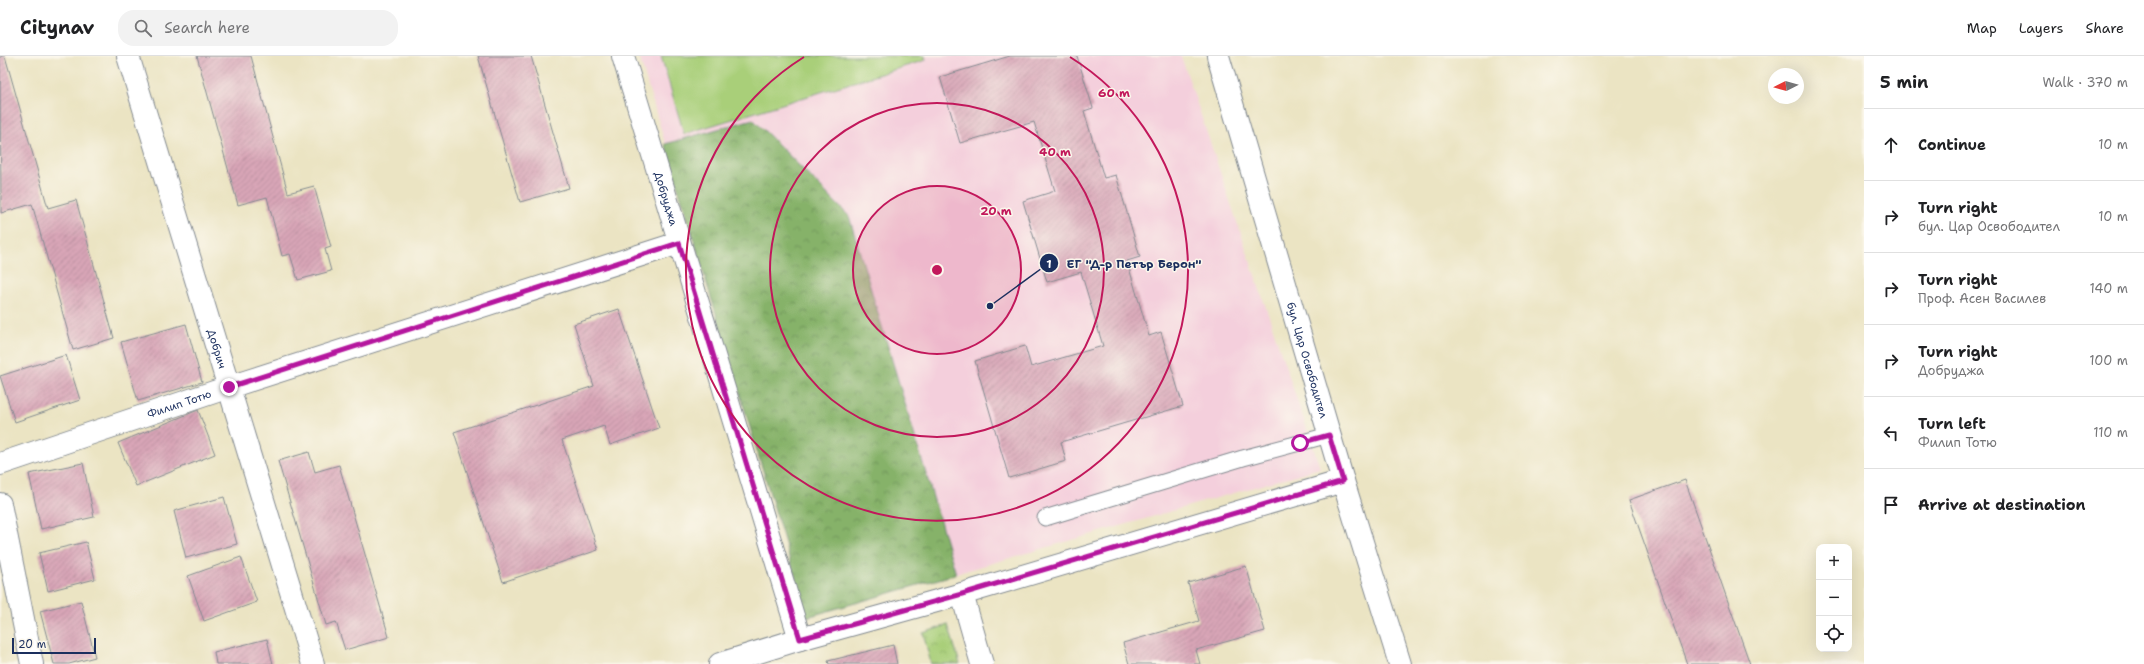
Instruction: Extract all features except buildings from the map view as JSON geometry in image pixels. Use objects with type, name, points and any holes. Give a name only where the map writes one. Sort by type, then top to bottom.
[{"type":"street","name":"Добрич","points":[[128,56],[313,664]]},
{"type":"street","name":"Добруджа","points":[[623,56],[800,639]]},
{"type":"street","name":"бул. Цар Освободител","points":[[1218,56],[1329,435],[1400,664]]},
{"type":"street","name":"Филип Тотю","points":[[0,464],[229,387],[679,243]]},
{"type":"street","points":[[720,664],[800,639],[962,594],[1343,481]]},
{"type":"street","points":[[0,504],[32,664]]},
{"type":"street","points":[[962,594],[982,664]]},
{"type":"lane","points":[[1045,518],[1243,458],[1329,435]]},
{"type":"shaded area","points":[[639,56],[1181,56],[1320,468],[807,617]]},
{"type":"green space","points":[[661,56],[925,56],[926,60],[684,134]]},
{"type":"green space","points":[[753,119],[849,216],[956,574],[807,617],[665,144]]},
{"type":"green space","points":[[948,625],[960,664],[931,664],[923,633]]},
{"type":"place","name":"ЕГ \"Д-р Петър Берон\"","points":[[990,306]]},
{"type":"route","points":[[229,387],[679,243],[800,639],[962,594],[1343,481],[1329,435],[1300,443]]}]
